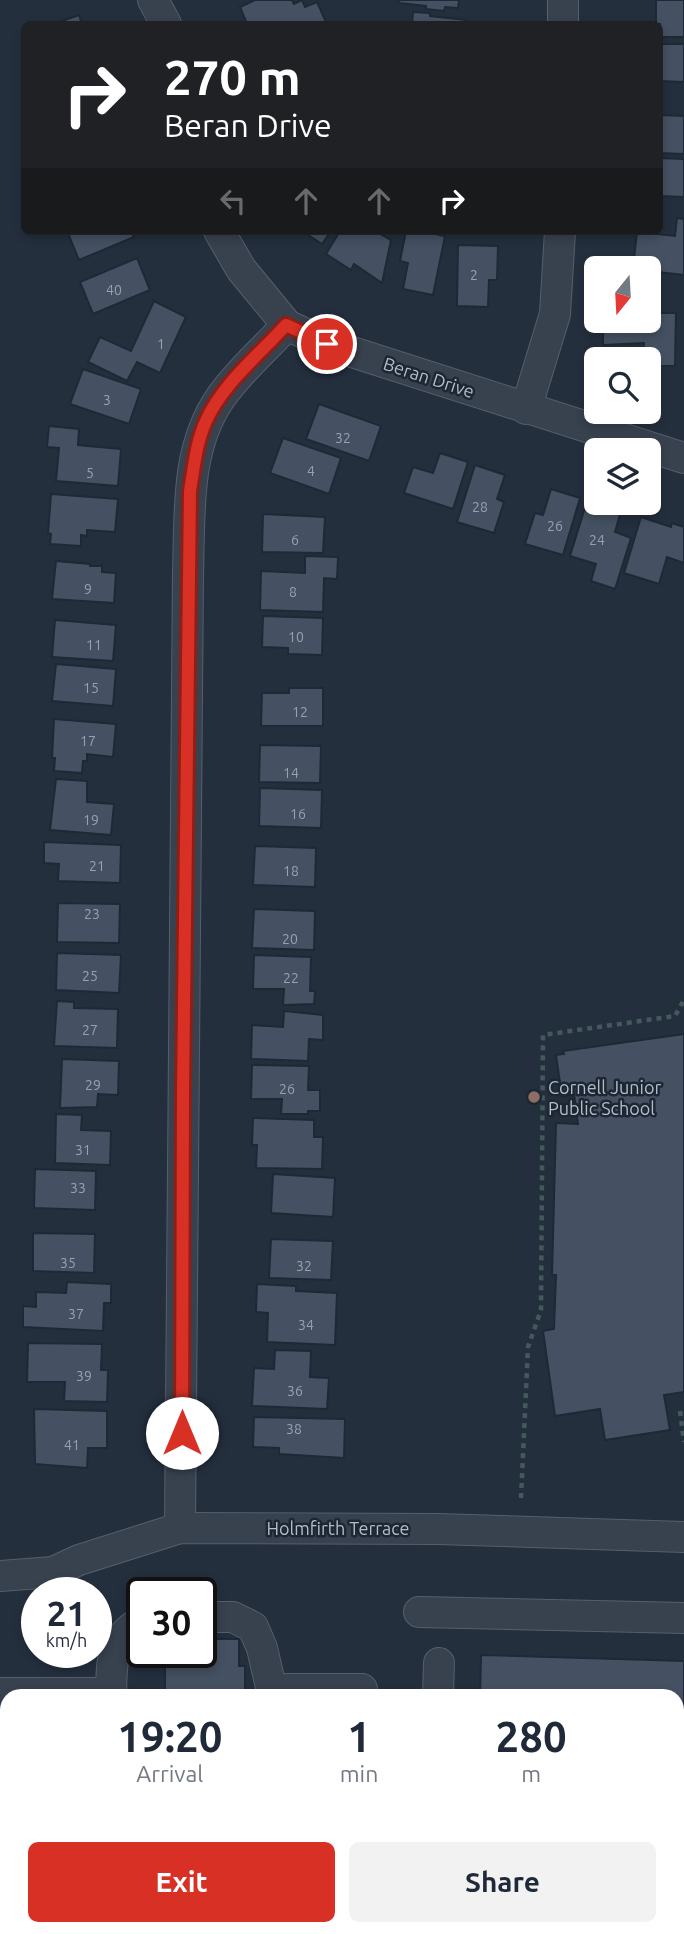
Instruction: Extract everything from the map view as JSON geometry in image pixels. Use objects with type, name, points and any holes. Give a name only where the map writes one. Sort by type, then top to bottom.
[{"type":"street","points":[[153,0],[164,21]]},
{"type":"street","points":[[563,0],[563,21]]},
{"type":"street","name":"Beran Drive","points":[[221,235],[241,269],[286,325],[327,344],[684,458]]},
{"type":"street","points":[[526,409],[555,314],[560,235]]},
{"type":"street","points":[[180,1528],[190,491],[196,449],[206,421],[222,395],[286,325]]},
{"type":"street","name":"Holmfirth Terrace","points":[[0,1576],[53,1572],[79,1560],[180,1528],[438,1529],[684,1536]]},
{"type":"street","points":[[419,1612],[684,1618]]},
{"type":"street","points":[[217,1617],[233,1617],[253,1628],[262,1648],[272,1689]]},
{"type":"street","points":[[111,1689],[112,1659],[120,1637],[126,1633]]},
{"type":"street","points":[[438,1689],[439,1663]]},
{"type":"path","points":[[521,1498],[528,1347],[541,1310],[543,1035],[675,1016],[684,1000]]},
{"type":"path","points":[[680,1411],[684,1442]]},
{"type":"building","points":[[255,0],[292,0],[294,4],[302,0],[305,7],[317,2],[326,21],[246,21],[240,7]]},
{"type":"building","points":[[398,0],[459,0],[458,8],[445,7],[444,11],[399,3]]},
{"type":"building","points":[[656,0],[684,0],[684,37],[663,37],[663,21],[656,21]]},
{"type":"building","points":[[413,12],[467,20],[467,21],[412,21]]},
{"type":"building","points":[[79,15],[81,21],[62,21]]},
{"type":"building","points":[[663,44],[684,44],[684,82],[663,81]]},
{"type":"building","points":[[663,115],[684,116],[684,154],[663,153]]},
{"type":"building","points":[[663,158],[684,159],[684,197],[663,196]]},
{"type":"building","points":[[677,218],[684,219],[684,275],[662,272],[662,256],[634,256],[637,235],[675,236]]},
{"type":"building","points":[[69,235],[134,237],[79,260]]},
{"type":"building","points":[[308,235],[328,235],[322,244]]},
{"type":"building","points":[[338,235],[382,235],[391,240],[382,283],[354,264],[351,270],[326,254]]},
{"type":"building","points":[[405,235],[445,236],[433,295],[403,289],[408,263],[400,261]]},
{"type":"building","points":[[458,245],[498,246],[497,280],[489,280],[488,307],[457,306]]},
{"type":"building","points":[[137,258],[150,290],[93,314],[80,282]]},
{"type":"building","points":[[154,301],[186,317],[160,373],[137,362],[127,381],[88,362],[100,337],[131,351]]},
{"type":"building","points":[[662,313],[676,313],[675,366],[661,366],[661,347],[644,347],[644,343],[603,345],[603,333],[661,333]]},
{"type":"building","points":[[83,369],[141,389],[129,424],[70,404]]},
{"type":"building","points":[[319,404],[381,426],[369,461],[306,439]]},
{"type":"building","points":[[49,426],[79,429],[78,445],[121,449],[118,486],[56,481],[59,448],[47,447]]},
{"type":"building","points":[[283,438],[341,458],[329,494],[270,473]]},
{"type":"building","points":[[440,453],[468,462],[453,509],[404,493],[413,467],[433,473]]},
{"type":"building","points":[[475,465],[505,475],[497,499],[504,502],[494,533],[457,522]]},
{"type":"building","points":[[551,489],[580,498],[563,555],[525,544],[535,513],[543,515]]},
{"type":"building","points":[[51,494],[118,499],[115,532],[87,530],[87,536],[81,535],[81,546],[50,544],[51,534],[48,533]]},
{"type":"building","points":[[584,511],[584,515],[620,515],[615,532],[631,538],[615,589],[591,581],[596,564],[570,556]]},
{"type":"building","points":[[263,514],[325,517],[323,553],[262,552]]},
{"type":"building","points":[[641,517],[671,527],[672,523],[684,527],[684,563],[667,557],[659,584],[624,573]]},
{"type":"building","points":[[305,556],[338,557],[337,579],[324,578],[323,612],[260,610],[261,571],[305,573]]},
{"type":"building","points":[[56,561],[102,566],[102,572],[116,573],[114,603],[52,599]]},
{"type":"building","points":[[263,616],[323,618],[322,655],[288,654],[288,648],[262,647]]},
{"type":"building","points":[[55,620],[116,625],[113,661],[52,657]]},
{"type":"building","points":[[56,664],[116,669],[113,706],[52,701]]},
{"type":"building","points":[[289,688],[323,688],[323,726],[261,726],[262,693],[289,693]]},
{"type":"building","points":[[54,719],[116,724],[113,757],[87,754],[82,773],[54,771]]},
{"type":"building","points":[[260,745],[321,746],[320,783],[259,782]]},
{"type":"building","points":[[56,779],[87,781],[87,802],[114,804],[111,835],[50,830]]},
{"type":"building","points":[[260,788],[322,790],[321,828],[259,826]]},
{"type":"building","points":[[44,842],[121,845],[120,883],[58,881],[59,864],[44,863]]},
{"type":"building","points":[[255,846],[316,848],[315,887],[253,885]]},
{"type":"building","points":[[58,903],[120,904],[119,943],[57,942]]},
{"type":"building","points":[[254,909],[315,911],[314,950],[252,948]]},
{"type":"building","points":[[57,953],[121,955],[119,993],[56,990]]},
{"type":"building","points":[[254,955],[311,957],[310,991],[315,991],[314,1004],[283,1005],[284,989],[253,989]]},
{"type":"building","points":[[57,1001],[74,1002],[74,1008],[118,1009],[117,1048],[54,1046]]},
{"type":"building","points":[[284,1011],[323,1015],[323,1040],[309,1039],[308,1061],[251,1059],[252,1025],[283,1027]]},
{"type":"building","name":"Cornell Junior Public School","points":[[684,1034],[684,1392],[664,1395],[670,1430],[605,1440],[600,1409],[555,1416],[543,1331],[554,1329],[556,1275],[552,1275],[556,1123],[578,1124],[574,1094],[562,1097],[556,1055],[564,1054],[563,1051]]},
{"type":"building","points":[[62,1059],[119,1061],[118,1095],[98,1094],[97,1107],[60,1108]]},
{"type":"building","points":[[252,1065],[309,1066],[308,1090],[320,1090],[320,1111],[281,1114],[282,1099],[251,1099]]},
{"type":"building","points":[[56,1114],[82,1115],[81,1130],[111,1131],[110,1165],[55,1163]]},
{"type":"building","points":[[253,1118],[314,1120],[314,1137],[323,1137],[322,1169],[256,1168],[257,1145],[252,1145]]},
{"type":"building","points":[[35,1169],[96,1171],[95,1210],[34,1208]]},
{"type":"building","points":[[273,1174],[335,1178],[333,1217],[271,1213]]},
{"type":"building","points":[[33,1233],[95,1234],[94,1273],[33,1271]]},
{"type":"building","points":[[271,1239],[333,1241],[331,1280],[269,1278]]},
{"type":"building","points":[[67,1282],[111,1284],[111,1303],[104,1303],[103,1331],[23,1327],[23,1306],[36,1307],[36,1292],[66,1293]]},
{"type":"building","points":[[257,1284],[296,1286],[296,1291],[337,1293],[335,1345],[267,1342],[268,1313],[256,1312]]},
{"type":"building","points":[[28,1343],[102,1344],[101,1370],[108,1370],[107,1402],[64,1401],[65,1382],[27,1382]]},
{"type":"building","points":[[275,1350],[311,1351],[310,1377],[329,1378],[327,1409],[252,1406],[254,1368],[274,1369]]},
{"type":"building","points":[[34,1409],[107,1411],[107,1448],[88,1448],[87,1468],[35,1464]]},
{"type":"building","points":[[254,1417],[345,1419],[344,1458],[279,1454],[279,1448],[253,1447]]},
{"type":"building","points":[[217,1639],[239,1639],[239,1666],[245,1666],[245,1689],[165,1689],[165,1668],[217,1668]]},
{"type":"building","points":[[481,1655],[684,1661],[684,1689],[480,1689]]},
{"type":"place","name":"Cornell Junior Public School","points":[[534,1097]]},
{"type":"route","points":[[182,1433],[190,491],[196,449],[206,421],[222,395],[256,356],[286,325],[327,344]]}]
